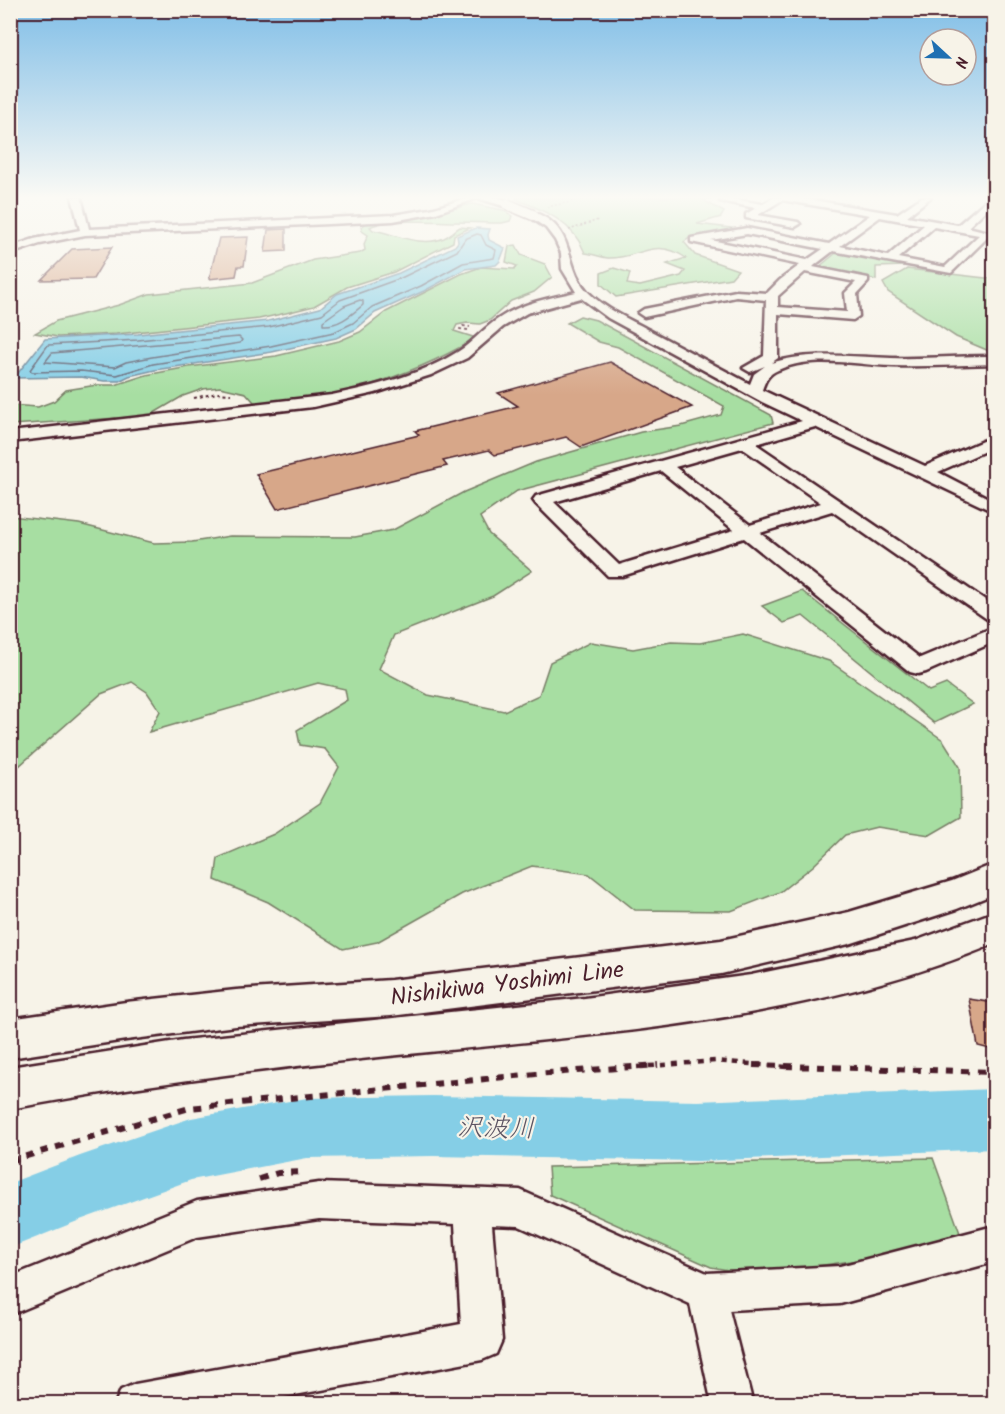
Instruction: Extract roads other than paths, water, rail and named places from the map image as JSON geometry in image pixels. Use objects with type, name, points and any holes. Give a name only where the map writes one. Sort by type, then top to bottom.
[{"type":"main road","name":"Nishikiwa Yoshimi Line","points":[[10,1039],[236,1008],[391,998],[721,957],[849,928],[957,894],[994,879]]},
{"type":"main road","name":"Nishikiwa Yoshimi Line","points":[[10,1088],[239,1051],[579,1017],[686,1004],[800,986],[917,957],[994,928]]},
{"type":"street","points":[[566,263],[567,269],[583,294],[612,315],[754,392],[994,507]]},
{"type":"street","points":[[644,313],[736,294],[771,303],[853,316],[851,293],[864,280],[794,263]]},
{"type":"street","points":[[728,378],[771,358],[771,303],[784,282],[811,263]]},
{"type":"street","points":[[905,263],[947,271],[955,263]]},
{"type":"street","points":[[10,437],[313,403],[361,393],[404,380],[454,359],[476,345],[502,321],[518,312],[583,294]]},
{"type":"street","points":[[754,392],[754,384],[762,373],[777,366],[812,358],[877,362],[994,360]]},
{"type":"street","points":[[815,422],[542,500],[615,572],[834,505]]},
{"type":"street","points":[[925,472],[994,441]]},
{"type":"street","points":[[746,443],[994,615]]},
{"type":"street","points":[[664,466],[918,667],[994,634]]},
{"type":"street","points":[[10,1296],[197,1219],[319,1201],[520,1208],[706,1292],[840,1285],[994,1244]]},
{"type":"street","points":[[135,1404],[209,1397],[482,1340],[471,1205]]},
{"type":"street","points":[[706,1292],[733,1404]]},
{"type":"water","points":[[420,263],[498,263],[465,269],[375,313],[356,329],[336,338],[272,352],[155,370],[129,376],[119,381],[81,377],[14,378],[45,339],[138,334],[268,321],[320,308],[337,294],[399,273]]},
{"type":"waterway","name":"沢波川","points":[[10,1216],[80,1188],[191,1149],[307,1128],[433,1126],[698,1131],[994,1119]]}]
